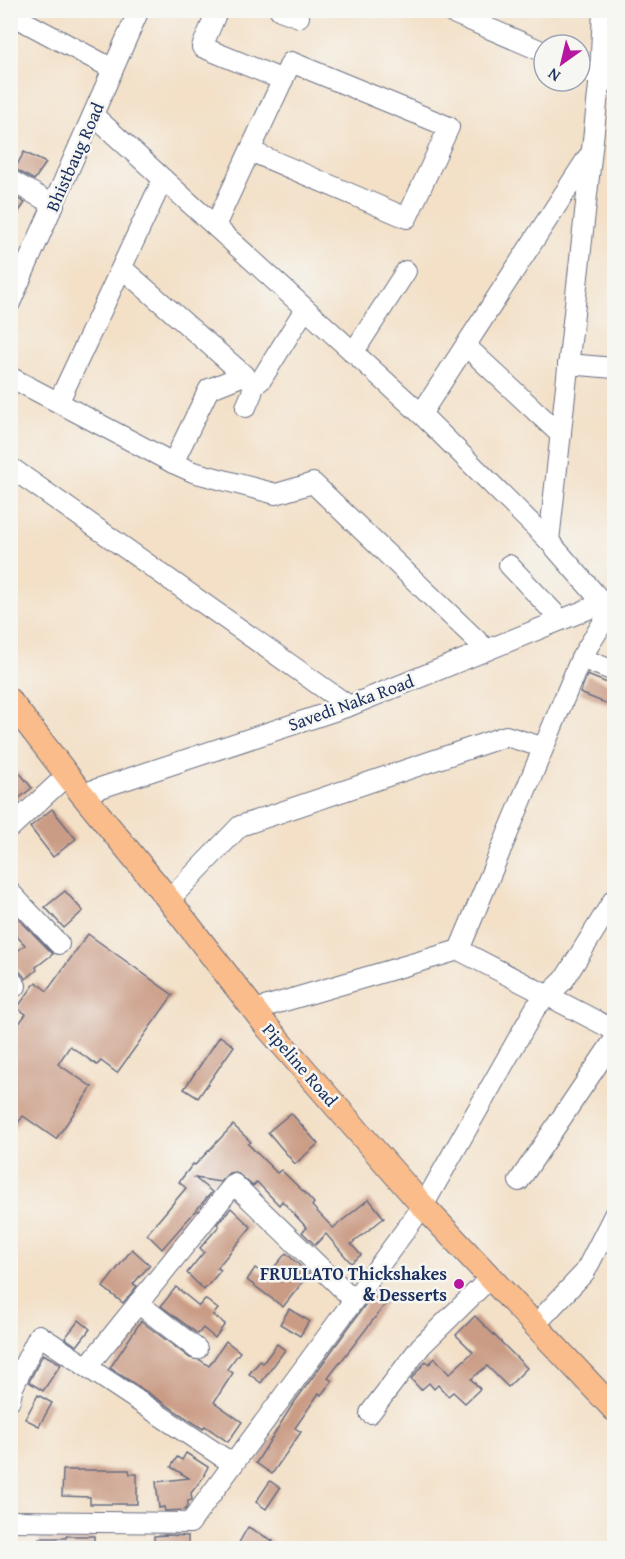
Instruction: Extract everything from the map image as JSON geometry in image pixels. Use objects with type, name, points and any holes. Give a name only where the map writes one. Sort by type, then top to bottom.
[{"type":"main road","name":"Pipeline Road","points":[[10,701],[254,1010],[423,1206],[615,1409]]},
{"type":"street","name":"Bhistbaug Road","points":[[10,303],[15,278],[54,205],[140,10]]},
{"type":"street","points":[[446,10],[532,47]]},
{"type":"street","points":[[549,541],[590,153],[607,79],[603,10]]},
{"type":"street","points":[[213,12],[202,47],[283,80]]},
{"type":"street","points":[[17,17],[113,69]]},
{"type":"street","points":[[215,226],[291,62],[449,127],[407,218],[250,151]]},
{"type":"street","points":[[592,73],[607,79]]},
{"type":"street","points":[[93,115],[421,414],[611,602],[581,658],[542,747],[459,950]]},
{"type":"street","points":[[421,414],[590,153]]},
{"type":"street","points":[[59,401],[163,178]]},
{"type":"street","points":[[10,180],[54,205]]},
{"type":"street","points":[[122,268],[248,381],[252,393],[246,407]]},
{"type":"street","points":[[353,352],[406,271]]},
{"type":"street","points":[[173,463],[209,389],[261,380],[305,309]]},
{"type":"street","points":[[466,346],[561,435]]},
{"type":"street","points":[[568,364],[615,368]]},
{"type":"street","points":[[10,377],[193,472],[276,494],[313,483],[487,650]]},
{"type":"street","points":[[10,467],[349,706]]},
{"type":"street","points":[[509,565],[561,620]]},
{"type":"street","name":"Savedi Naka Road","points":[[82,794],[349,706],[611,602]]},
{"type":"street","points":[[581,658],[615,671]]},
{"type":"street","points":[[169,900],[240,826],[506,736],[542,747]]},
{"type":"street","points":[[12,823],[67,775]]},
{"type":"street","points":[[10,892],[59,944]]},
{"type":"street","points":[[10,1521],[190,1523],[423,1206],[536,1007],[564,980],[615,899]]},
{"type":"street","points":[[254,1010],[459,950],[615,1030]]},
{"type":"street","points":[[519,1181],[615,1041]]},
{"type":"street","points":[[87,1367],[234,1184],[353,1299]]},
{"type":"street","points":[[535,1325],[585,1272],[615,1215]]},
{"type":"street","points":[[369,1413],[421,1346],[490,1278]]},
{"type":"street","points":[[138,1303],[197,1349]]},
{"type":"street","points":[[10,1400],[13,1387],[39,1335],[233,1464]]},
{"type":"building","points":[[24,152],[46,163],[34,180],[15,169]]},
{"type":"building","points":[[10,194],[25,203],[10,224]]},
{"type":"building","points":[[587,675],[615,686],[615,707],[580,693]]},
{"type":"building","points":[[10,766],[17,774],[19,772],[32,788],[10,805]]},
{"type":"building","points":[[52,809],[76,839],[53,857],[30,827]]},
{"type":"building","points":[[65,891],[83,911],[64,928],[45,907]]},
{"type":"building","points":[[10,910],[53,954],[36,967],[37,970],[26,979],[10,960],[10,957],[25,945],[10,929]]},
{"type":"building","points":[[88,934],[173,995],[117,1073],[101,1061],[97,1065],[70,1046],[58,1064],[92,1087],[56,1139],[23,1116],[10,1134],[10,1036],[26,1014],[17,1008],[36,982],[47,991]]},
{"type":"building","points":[[220,1036],[234,1046],[198,1098],[184,1089]]},
{"type":"building","points":[[291,1113],[318,1144],[295,1164],[268,1132]]},
{"type":"building","points":[[233,1125],[277,1173],[281,1170],[305,1193],[314,1203],[312,1206],[333,1228],[369,1199],[384,1218],[351,1244],[361,1255],[351,1263],[326,1234],[315,1245],[302,1232],[307,1228],[282,1201],[279,1205],[257,1182],[253,1186],[236,1172],[229,1173],[220,1182],[195,1178],[212,1192],[162,1249],[147,1234],[186,1188],[179,1182],[193,1164],[195,1165]]},
{"type":"building","points":[[231,1208],[251,1227],[217,1268],[221,1270],[204,1290],[187,1273],[204,1252],[200,1248]]},
{"type":"building","points":[[132,1249],[150,1265],[133,1284],[137,1286],[123,1303],[103,1287]]},
{"type":"building","points":[[286,1253],[309,1274],[283,1307],[247,1280],[255,1268],[267,1276]]},
{"type":"building","points":[[176,1287],[199,1306],[205,1299],[218,1309],[213,1315],[225,1324],[215,1338],[203,1328],[198,1334],[161,1306]]},
{"type":"building","points":[[378,1287],[391,1297],[328,1378],[332,1381],[321,1395],[319,1393],[295,1428],[301,1432],[272,1474],[256,1463],[291,1407]]},
{"type":"building","points":[[289,1309],[309,1321],[300,1336],[280,1324]]},
{"type":"building","points":[[475,1316],[527,1368],[508,1387],[487,1366],[471,1379],[480,1389],[465,1403],[453,1392],[448,1396],[438,1385],[434,1389],[429,1383],[421,1390],[411,1379],[426,1361],[429,1364],[435,1358],[449,1374],[473,1352],[456,1335]]},
{"type":"building","points":[[79,1320],[90,1329],[77,1346],[65,1338]]},
{"type":"building","points":[[141,1321],[190,1358],[200,1360],[209,1366],[226,1341],[240,1352],[227,1369],[233,1373],[214,1402],[242,1422],[228,1442],[205,1426],[203,1429],[110,1368]]},
{"type":"building","points":[[277,1344],[285,1350],[261,1383],[249,1374],[260,1361],[263,1363]]},
{"type":"building","points":[[43,1354],[61,1364],[43,1391],[29,1382]]},
{"type":"building","points":[[38,1395],[52,1403],[39,1426],[25,1419]]},
{"type":"building","points":[[186,1453],[208,1467],[205,1475],[191,1493],[192,1500],[188,1501],[185,1510],[165,1511],[164,1507],[159,1508],[156,1482],[189,1478],[171,1467],[177,1457],[182,1460]]},
{"type":"building","points":[[63,1470],[129,1470],[130,1474],[137,1474],[137,1504],[90,1504],[90,1497],[62,1496]]},
{"type":"building","points":[[270,1481],[280,1488],[266,1509],[256,1502]]},
{"type":"building","points":[[248,1527],[273,1541],[268,1548],[236,1548]]},
{"type":"building","points":[[66,1536],[94,1536],[94,1548],[39,1548],[39,1538],[66,1538]]},
{"type":"building","points":[[154,1536],[188,1536],[188,1548],[154,1548]]},
{"type":"place","name":"FRULLATO Thickshakes & Desserts","points":[[459,1284]]}]
